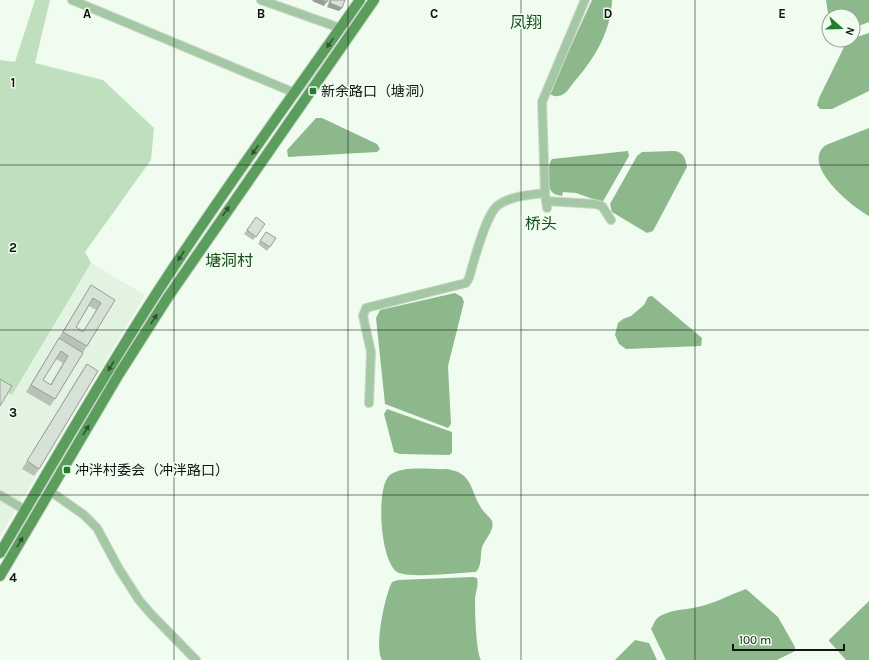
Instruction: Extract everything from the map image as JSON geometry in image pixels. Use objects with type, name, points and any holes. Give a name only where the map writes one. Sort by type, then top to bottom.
[{"type":"main road","points":[[0,553],[109,368],[158,290],[360,0]]},
{"type":"main road","points":[[0,576],[119,374],[168,296],[374,0]]},
{"type":"street","points":[[72,0],[295,93]]},
{"type":"street","points":[[261,0],[340,28]]},
{"type":"street","points":[[546,201],[542,102],[586,0]]},
{"type":"street","points":[[369,403],[371,352],[364,316],[366,308],[466,283],[487,224],[494,210],[503,203],[510,200],[595,204],[602,206],[611,220]]},
{"type":"street","points":[[50,492],[84,515],[97,528],[119,569],[139,600],[150,614],[196,660]]},
{"type":"street","points":[[0,495],[25,510]]},
{"type":"shaded area","points":[[35,0],[50,0],[35,63],[103,80],[154,128],[151,160],[85,252],[91,263],[12,395],[0,387],[0,60],[15,62]]},
{"type":"shaded area","points":[[592,0],[612,0],[611,12],[605,34],[595,54],[569,89],[561,96],[549,94]]},
{"type":"shaded area","points":[[826,0],[869,0],[869,22],[861,25],[861,8],[827,8]]},
{"type":"shaded area","points":[[869,33],[869,91],[832,109],[820,109],[817,105],[819,98],[844,48],[861,48],[861,36]]},
{"type":"shaded area","points":[[316,118],[322,118],[377,144],[380,149],[377,152],[288,157],[287,150]]},
{"type":"shaded area","points":[[869,128],[869,216],[852,204],[831,185],[819,163],[819,153],[826,145]]},
{"type":"shaded area","points":[[628,151],[629,156],[602,203],[593,201],[593,199],[576,193],[563,192],[562,196],[554,194],[549,186],[549,166],[552,159]]},
{"type":"shaded area","points":[[674,151],[682,154],[685,158],[687,167],[653,231],[647,233],[612,212],[610,204],[637,156],[642,152]]},
{"type":"shaded area","points":[[91,263],[145,295],[0,536],[0,387],[12,394]]},
{"type":"shaded area","points":[[455,293],[462,297],[464,302],[448,366],[451,424],[448,428],[385,404],[376,318],[380,310]]},
{"type":"shaded area","points":[[652,296],[702,338],[701,346],[626,349],[619,344],[615,335],[618,323],[631,316],[644,305],[648,297]]},
{"type":"shaded area","points":[[387,409],[452,432],[452,453],[449,455],[400,454],[394,452],[384,414]]},
{"type":"shaded area","points":[[447,469],[455,471],[466,478],[472,487],[481,508],[493,524],[491,531],[482,547],[478,570],[476,572],[425,575],[399,573],[393,567],[387,556],[384,542],[381,509],[382,494],[385,482],[390,475],[402,470]]},
{"type":"shaded area","points":[[477,578],[475,600],[476,622],[478,649],[481,660],[382,660],[379,644],[381,621],[386,598],[392,582],[398,580]]},
{"type":"shaded area","points":[[746,589],[778,617],[795,647],[795,651],[777,660],[666,660],[651,629],[658,617],[673,611],[707,605]]},
{"type":"shaded area","points":[[869,601],[869,660],[846,660],[829,640]]},
{"type":"shaded area","points":[[635,640],[649,643],[657,660],[615,660]]},
{"type":"building","points":[[331,0],[345,0],[342,8],[330,3]]},
{"type":"building","points":[[256,217],[265,224],[256,237],[247,230]]},
{"type":"building","points":[[266,232],[276,238],[270,247],[260,241]]},
{"type":"building","points":[[91,285],[115,300],[87,346],[63,332]],"holes":[[[93,298],[101,303],[83,332],[76,327]]]},
{"type":"building","points":[[59,338],[83,353],[55,399],[31,385]],"holes":[[[61,351],[68,356],[51,385],[43,380]]]},
{"type":"building","points":[[87,364],[98,371],[39,469],[27,461]]},
{"type":"building","points":[[0,379],[12,386],[0,406]]},
{"type":"place","name":"新余路口（塘洞）","points":[[313,91]]},
{"type":"place","name":"冲泮村委会（冲泮路口）","points":[[67,470]]},
{"type":"district","name":"凤翔","points":[[526,22]]},
{"type":"district","name":"桥头","points":[[541,223]]},
{"type":"district","name":"塘洞村","points":[[229,260]]}]
